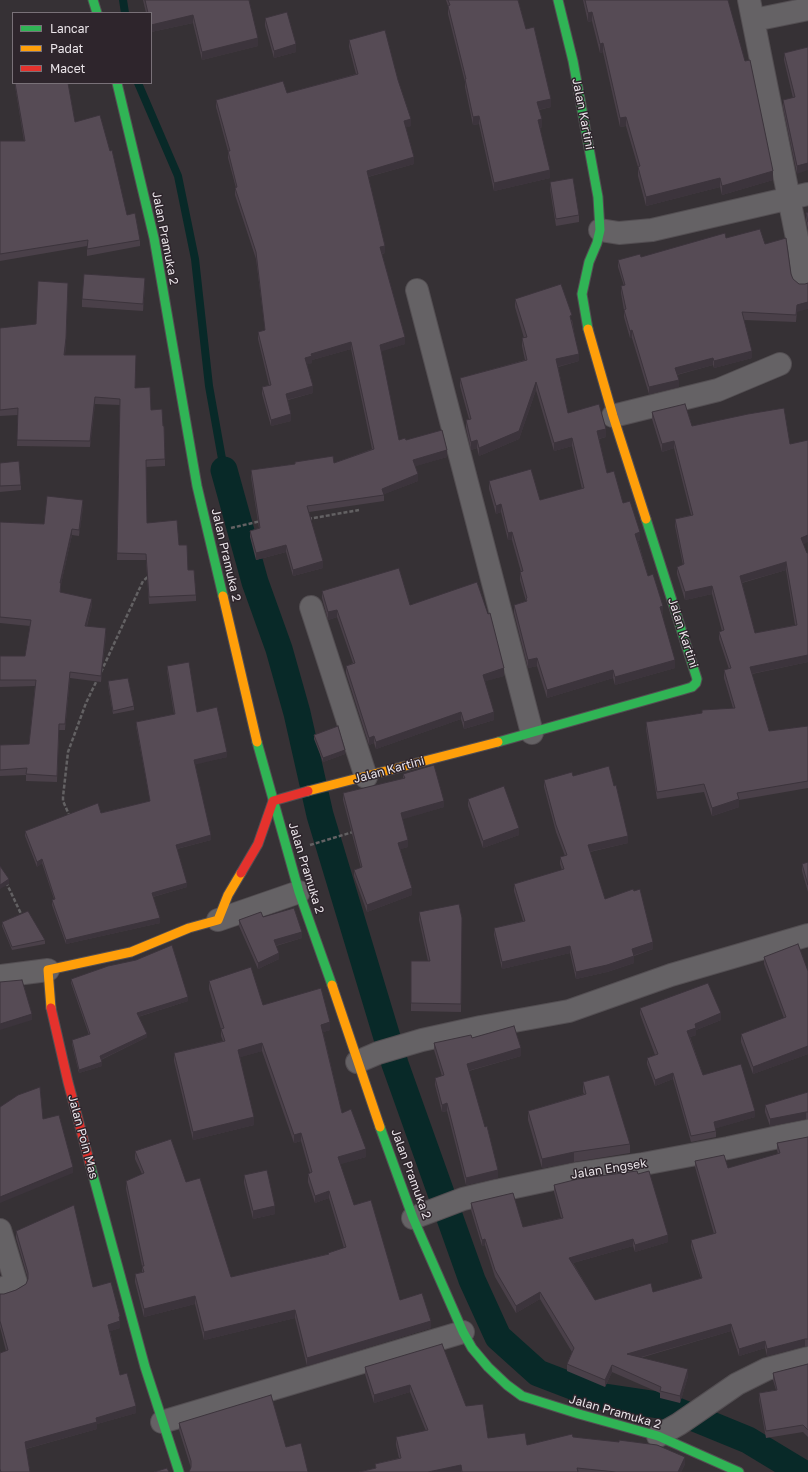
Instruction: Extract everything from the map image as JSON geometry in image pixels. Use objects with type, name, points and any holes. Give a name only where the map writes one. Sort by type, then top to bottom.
[{"type":"street","points":[[94,0],[97,12]]},
{"type":"street","name":"Jalan Kartini","points":[[273,801],[532,733],[692,687],[696,683],[697,679],[613,416],[589,333],[582,294],[589,262],[600,230],[600,215],[596,180],[573,61],[558,0]]},
{"type":"street","points":[[803,279],[799,248],[798,197],[752,10],[808,9]]},
{"type":"street","name":"Jalan Pramuka 2","points":[[117,84],[154,238],[197,486],[259,750],[273,801],[299,892],[357,1062],[413,1218],[463,1332],[472,1348],[488,1367],[507,1385],[522,1396],[658,1436],[739,1472]]},
{"type":"street","points":[[600,230],[619,233],[652,230],[798,197]]},
{"type":"street","points":[[418,290],[532,733]]},
{"type":"street","points":[[613,416],[718,390],[780,364]]},
{"type":"street","points":[[311,607],[366,777]]},
{"type":"street","points":[[218,920],[228,895],[258,844],[273,801]]},
{"type":"street","points":[[0,976],[48,970],[132,952],[189,928],[218,920],[299,892]]},
{"type":"street","points":[[357,1062],[378,1053],[422,1040],[481,1027],[569,1011],[671,975],[808,935]]},
{"type":"street","name":"Jalan Poin Mas","points":[[48,970],[50,1002],[68,1082],[145,1367],[179,1472]]},
{"type":"street","name":"Jalan Engsek","points":[[413,1218],[463,1199],[496,1191],[576,1174],[651,1163],[808,1131]]},
{"type":"street","points":[[0,1230],[16,1280],[16,1283],[0,1289]]},
{"type":"street","points":[[162,1422],[463,1332]]},
{"type":"street","points":[[658,1436],[679,1424],[737,1384],[767,1369],[808,1358]]},
{"type":"path","points":[[306,519],[359,510]]},
{"type":"path","points":[[228,528],[268,520]]},
{"type":"path","points":[[73,822],[63,801],[68,752],[86,703],[143,581],[147,576],[152,574]]},
{"type":"path","points":[[309,845],[355,832]]},
{"type":"path","points":[[3,876],[22,916]]},
{"type":"building","points":[[145,0],[249,0],[258,38],[202,52],[193,15],[152,25],[152,12],[148,12]]},
{"type":"building","points":[[448,0],[518,0],[526,29],[534,27],[551,99],[537,102],[542,119],[538,120],[550,170],[494,183],[479,116],[473,117],[466,79],[448,6],[450,5]]},
{"type":"building","points":[[585,0],[728,0],[745,61],[750,60],[773,171],[722,186],[720,178],[646,197],[638,167],[640,166],[626,117],[620,118],[603,43],[600,44],[592,12],[588,13]]},
{"type":"building","points":[[287,12],[296,44],[274,51],[265,18]]},
{"type":"building","points":[[385,30],[398,80],[411,119],[404,121],[414,157],[367,171],[385,246],[380,247],[405,337],[380,345],[399,440],[405,438],[406,440],[442,430],[447,450],[413,460],[418,474],[382,489],[384,495],[307,506],[323,561],[293,570],[286,545],[256,553],[250,531],[260,528],[251,470],[295,464],[295,462],[333,456],[334,463],[374,449],[351,342],[311,354],[312,356],[305,358],[313,386],[286,394],[291,414],[271,420],[262,387],[271,385],[258,332],[265,330],[256,252],[235,188],[237,187],[228,151],[230,151],[216,100],[283,81],[287,93],[358,74],[349,40]]},
{"type":"building","points":[[808,47],[808,163],[797,166],[783,100],[795,97],[784,53]]},
{"type":"building","points":[[15,84],[68,84],[75,122],[100,115],[110,151],[112,150],[127,215],[135,213],[140,240],[87,249],[88,240],[0,254],[0,141],[25,141]]},
{"type":"building","points":[[573,178],[579,215],[556,219],[550,182]]},
{"type":"building","points":[[760,229],[765,244],[786,238],[791,274],[793,279],[799,284],[808,283],[808,302],[797,305],[796,315],[742,312],[752,351],[714,361],[713,358],[675,368],[679,380],[649,387],[632,330],[630,331],[624,310],[626,309],[621,286],[625,285],[618,260],[640,254],[641,257],[725,233],[726,238]]},
{"type":"building","points":[[84,274],[145,278],[143,304],[82,299]]},
{"type":"building","points":[[38,281],[68,283],[64,355],[136,355],[135,388],[150,387],[151,410],[162,409],[164,426],[165,459],[146,460],[147,523],[177,520],[179,545],[187,545],[188,570],[194,570],[196,595],[149,597],[146,554],[117,553],[120,399],[95,397],[90,441],[17,440],[18,408],[0,410],[0,328],[36,324]]},
{"type":"building","points":[[561,284],[572,315],[570,316],[579,354],[556,359],[568,413],[599,404],[606,429],[597,431],[607,473],[614,471],[623,503],[630,501],[640,532],[635,534],[648,576],[653,574],[663,606],[660,607],[675,660],[615,677],[613,670],[547,690],[537,658],[528,660],[514,605],[527,601],[520,572],[523,571],[512,532],[508,533],[501,504],[496,506],[489,481],[531,469],[540,500],[584,488],[572,438],[554,443],[536,382],[519,431],[479,448],[477,440],[471,442],[466,420],[471,419],[460,378],[527,360],[522,338],[527,337],[515,299]]},
{"type":"building","points":[[685,404],[692,426],[784,408],[790,444],[808,440],[808,535],[801,538],[808,553],[808,655],[750,667],[769,731],[808,726],[808,781],[737,793],[739,799],[712,808],[704,784],[657,792],[646,722],[702,713],[702,710],[735,708],[724,670],[731,668],[719,632],[724,630],[712,586],[685,592],[677,567],[684,564],[675,519],[693,515],[674,441],[662,444],[652,412]],"holes":[[[786,562],[797,625],[755,633],[740,576]]]},
{"type":"building","points":[[19,461],[21,485],[0,486],[0,463]]},
{"type":"building","points":[[47,496],[83,500],[79,530],[72,529],[60,583],[60,592],[92,599],[85,626],[106,628],[101,676],[70,672],[65,724],[59,724],[57,776],[26,774],[27,768],[0,770],[0,745],[29,744],[36,680],[0,680],[0,656],[25,656],[31,620],[0,617],[0,522],[44,524]]},
{"type":"building","points":[[399,568],[410,605],[477,582],[488,614],[490,613],[504,668],[483,675],[494,712],[464,722],[461,712],[376,742],[374,736],[369,738],[346,666],[355,663],[337,610],[328,612],[322,591]]},
{"type":"building","points":[[189,662],[197,712],[217,707],[227,752],[194,760],[211,835],[176,845],[187,883],[152,893],[160,918],[66,940],[52,900],[55,899],[42,859],[37,862],[25,831],[98,803],[101,813],[150,801],[136,722],[175,714],[167,666]]},
{"type":"building","points":[[128,678],[134,706],[113,711],[108,681]]},
{"type":"building","points":[[338,726],[345,750],[323,758],[314,735]]},
{"type":"building","points":[[434,765],[444,801],[401,813],[408,840],[398,843],[412,888],[367,905],[354,870],[362,867],[343,793],[405,778],[403,774]]},
{"type":"building","points":[[609,766],[614,786],[616,785],[628,836],[588,845],[605,899],[633,889],[634,891],[640,889],[653,942],[632,949],[634,956],[607,965],[576,972],[570,946],[502,962],[494,928],[525,921],[514,884],[564,869],[560,857],[567,855],[556,825],[544,780],[572,772],[573,776]]},
{"type":"building","points":[[504,786],[519,828],[483,841],[468,799]]},
{"type":"building","points":[[808,862],[808,885],[802,864]]},
{"type":"building","points":[[0,866],[9,879],[0,885]]},
{"type":"building","points":[[459,904],[462,918],[461,1004],[411,1003],[411,961],[430,961],[419,912]]},
{"type":"building","points":[[294,908],[302,932],[274,940],[279,953],[258,963],[239,920],[261,912],[263,917]]},
{"type":"building","points":[[28,911],[45,940],[12,947],[2,922]]},
{"type":"building","points":[[798,944],[808,971],[808,1046],[753,1067],[741,1034],[786,1017],[764,957]]},
{"type":"building","points":[[172,945],[188,997],[137,1013],[147,1034],[100,1056],[102,1062],[79,1070],[72,1040],[90,1034],[71,979],[108,966],[136,960]]},
{"type":"building","points":[[251,967],[263,1005],[321,988],[330,1022],[321,1025],[342,1113],[351,1109],[366,1149],[338,1157],[354,1205],[371,1200],[400,1300],[422,1293],[431,1321],[307,1358],[295,1310],[204,1332],[195,1296],[144,1309],[135,1274],[144,1272],[142,1266],[144,1266],[126,1181],[144,1173],[135,1151],[171,1139],[186,1182],[200,1178],[231,1277],[329,1254],[328,1253],[346,1247],[329,1191],[315,1196],[308,1174],[312,1172],[301,1133],[294,1135],[262,1043],[238,1050],[254,1117],[193,1132],[174,1053],[225,1041],[221,1029],[224,1028],[209,981]]},
{"type":"building","points":[[22,980],[32,1014],[0,1024],[0,982]]},
{"type":"building","points":[[708,983],[721,1013],[695,1024],[696,1028],[687,1031],[703,1075],[741,1064],[755,1111],[714,1122],[716,1131],[691,1136],[673,1073],[655,1080],[647,1058],[658,1054],[640,1008]]},
{"type":"building","points":[[514,1026],[521,1048],[467,1064],[485,1127],[487,1126],[498,1170],[466,1178],[447,1103],[442,1105],[435,1078],[444,1075],[434,1043],[471,1035],[472,1038]]},
{"type":"building","points":[[609,1075],[630,1144],[574,1152],[542,1159],[528,1111],[586,1094],[583,1082]]},
{"type":"building","points":[[40,1087],[43,1119],[59,1115],[73,1167],[0,1197],[0,1107],[18,1095]]},
{"type":"building","points":[[808,1092],[808,1112],[770,1119],[765,1105]]},
{"type":"building","points":[[808,1137],[808,1339],[767,1349],[765,1341],[739,1349],[731,1324],[627,1354],[688,1369],[680,1396],[660,1391],[661,1387],[612,1365],[605,1380],[567,1364],[574,1348],[540,1292],[516,1306],[495,1270],[485,1239],[482,1240],[471,1203],[513,1193],[523,1227],[563,1218],[554,1185],[578,1179],[637,1171],[638,1174],[649,1171],[668,1235],[635,1245],[633,1239],[569,1258],[595,1300],[651,1283],[653,1292],[702,1278],[691,1240],[716,1233],[695,1161],[724,1155],[728,1168],[780,1153],[777,1143]]},
{"type":"building","points":[[267,1170],[275,1206],[253,1211],[244,1175]]},
{"type":"building","points":[[74,1205],[93,1287],[111,1282],[120,1321],[108,1325],[120,1375],[127,1373],[136,1406],[96,1418],[97,1422],[25,1442],[30,1472],[1,1472],[0,1353],[8,1350],[0,1321],[0,1294],[16,1290],[26,1284],[28,1279],[28,1273],[16,1231]]},
{"type":"building","points":[[442,1344],[466,1406],[483,1404],[488,1438],[525,1433],[527,1445],[572,1434],[573,1437],[619,1442],[619,1440],[657,1445],[685,1457],[678,1472],[616,1472],[577,1468],[578,1472],[462,1472],[461,1465],[428,1472],[359,1472],[376,1468],[375,1464],[401,1458],[396,1437],[428,1430],[410,1385],[374,1395],[365,1367]]},
{"type":"building","points":[[808,1364],[808,1430],[803,1425],[766,1431],[759,1393],[777,1390],[773,1373]]},
{"type":"building","points":[[271,1395],[286,1447],[301,1443],[308,1472],[189,1472],[191,1461],[179,1423]]},
{"type":"building","points":[[167,1468],[169,1472],[154,1472]]},
{"type":"waterway","points":[[123,0],[125,12]]},
{"type":"waterway","points":[[138,84],[178,176],[195,259],[209,386],[224,470]]},
{"type":"waterway","points":[[224,470],[255,582],[279,649],[297,713],[320,815],[395,1064],[472,1280],[498,1337],[538,1373],[598,1396],[665,1406],[748,1440],[801,1472]]},
{"type":"traffic: fast","points":[[93,0],[97,12]]},
{"type":"traffic: fast","points":[[558,0],[573,61],[598,197],[600,230],[597,243],[589,262],[582,294],[588,329]]},
{"type":"traffic: fast","points":[[117,84],[154,238],[197,486],[223,596]]},
{"type":"traffic: fast","points":[[498,742],[682,690],[692,687],[696,683],[697,679],[646,519]]},
{"type":"traffic: fast","points":[[257,742],[299,892],[332,985]]},
{"type":"traffic: fast","points":[[380,1127],[413,1218],[463,1332],[472,1348],[488,1367],[507,1385],[522,1396],[658,1436],[739,1472]]},
{"type":"traffic: fast","points":[[90,1164],[145,1367],[179,1472]]},
{"type":"traffic: slow","points":[[588,329],[613,416],[646,519]]},
{"type":"traffic: slow","points":[[223,596],[257,742]]},
{"type":"traffic: slow","points":[[308,791],[498,742]]},
{"type":"traffic: slow","points":[[51,1008],[48,970],[131,952],[189,928],[218,920],[228,895],[241,873]]},
{"type":"traffic: slow","points":[[332,985],[380,1127]]},
{"type":"traffic: jam","points":[[241,873],[258,844],[273,801],[308,791]]},
{"type":"traffic: jam","points":[[51,1008],[68,1082],[90,1164]]}]
